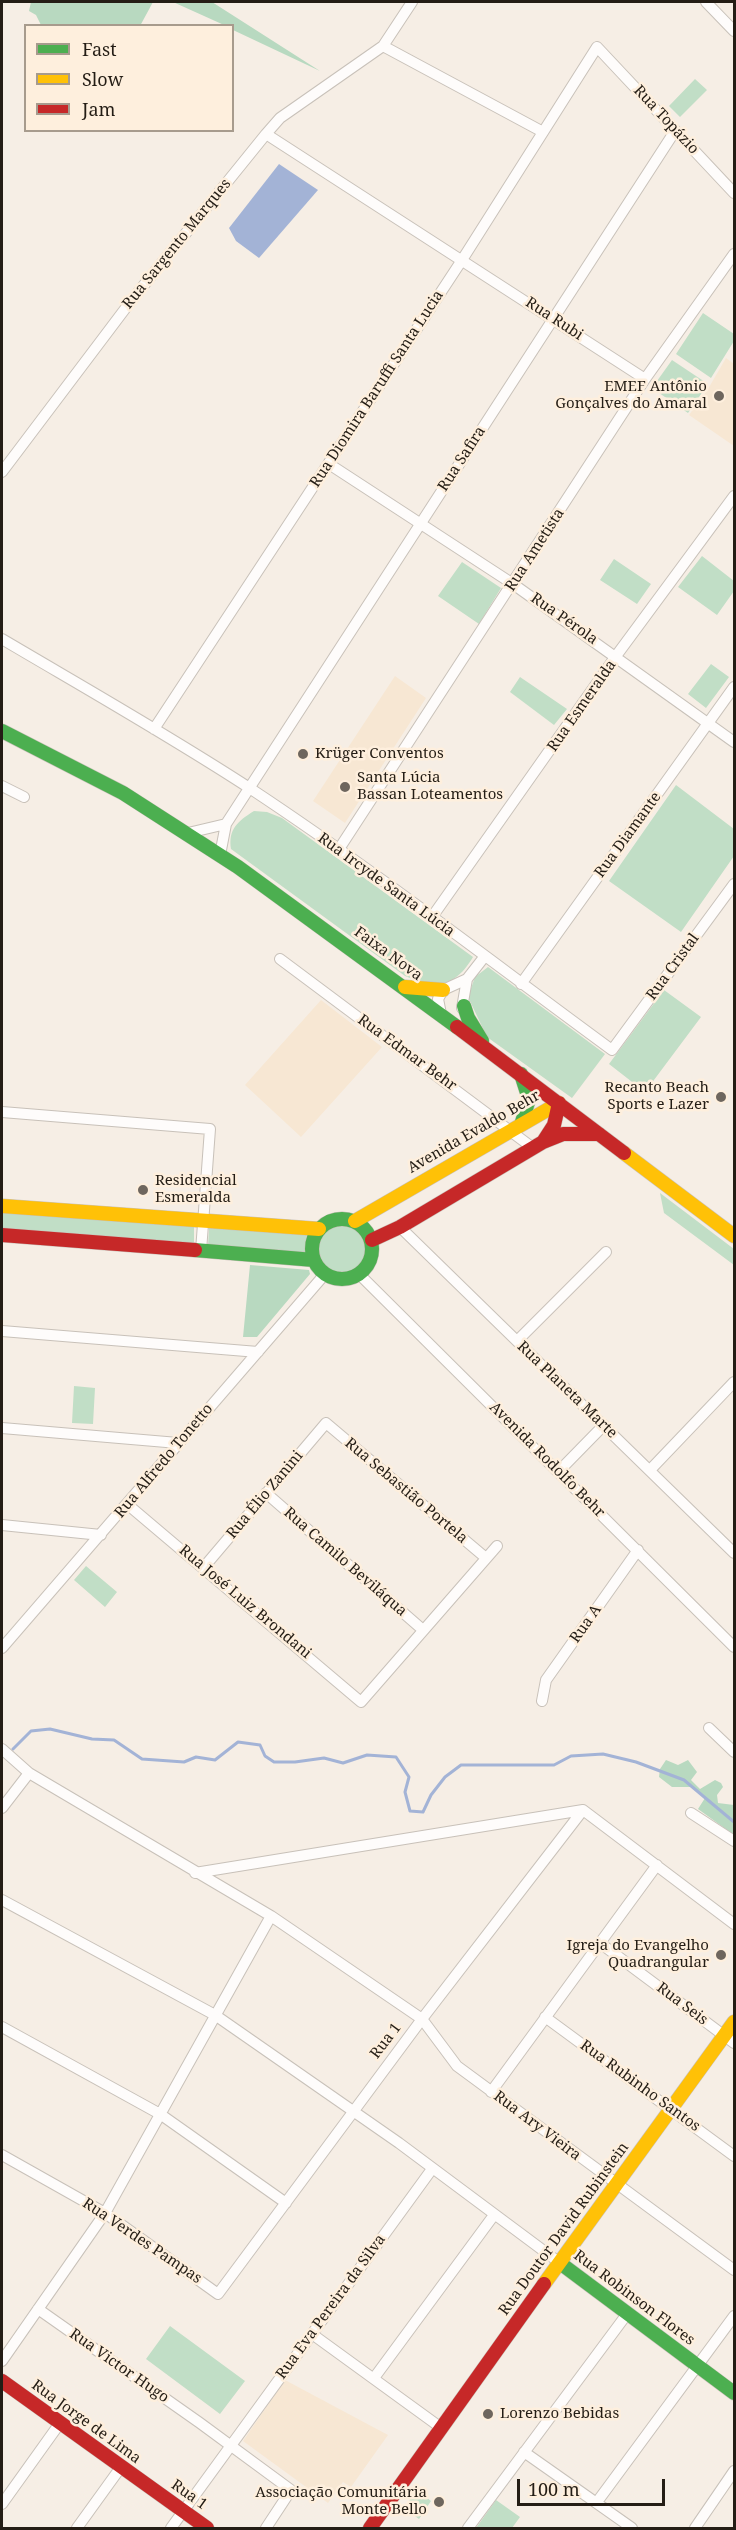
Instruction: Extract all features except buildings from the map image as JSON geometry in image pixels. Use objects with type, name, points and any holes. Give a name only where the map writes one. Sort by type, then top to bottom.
[{"type":"main road","name":"Faixa Nova","points":[[2,731],[123,793],[220,855],[405,987],[735,1236]]},
{"type":"main road","points":[[405,987],[443,990]]},
{"type":"main road","points":[[464,1006],[474,1029],[489,1050]]},
{"type":"main road","points":[[516,1126],[529,1099],[521,1074]]},
{"type":"main road","name":"Avenida Evaldo Behr","points":[[355,1221],[559,1103]]},
{"type":"main road","name":"Avenida Evaldo Behr","points":[[538,1145],[554,1125],[559,1103]]},
{"type":"main road","points":[[372,1240],[400,1227],[554,1136],[577,1132],[599,1134]]},
{"type":"main road","points":[[2,1206],[319,1229]]},
{"type":"main road","points":[[342,1218],[355,1221],[365,1229],[372,1240],[373,1253],[368,1265],[359,1274],[348,1278],[336,1278],[325,1274],[314,1260],[312,1249],[319,1229],[330,1221],[342,1218]]},
{"type":"main road","points":[[2,1235],[314,1260]]},
{"type":"main road","name":"Rua Doutor David Rubinstein","points":[[370,2529],[440,2427],[671,2109],[730,2040],[735,2022]]},
{"type":"main road","name":"Rua Robinson Flores","points":[[560,2263],[735,2393]]},
{"type":"main road","name":"Rua Jorge de Lima","points":[[2,2381],[151,2488]]},
{"type":"main road","name":"Rua 1","points":[[151,2488],[207,2529]]},
{"type":"street","points":[[412,2],[383,46],[543,132]]},
{"type":"street","points":[[706,2],[735,31]]},
{"type":"street","name":"Rua Sargento Marques","points":[[2,472],[131,301],[280,118],[383,46]]},
{"type":"street","name":"Rua Diomira Baruffi Santa Lucia","points":[[154,729],[462,260],[597,47]]},
{"type":"street","name":"Rua Topázio","points":[[597,47],[735,193]]},
{"type":"street","name":"Rua Safira","points":[[226,824],[675,130]]},
{"type":"street","name":"Rua Rubi","points":[[266,134],[645,379]]},
{"type":"street","name":"Rua Ametista","points":[[339,849],[645,379],[735,254]]},
{"type":"street","name":"Rua Pérola","points":[[328,464],[513,584],[735,742]]},
{"type":"street","name":"Rua Esmeralda","points":[[432,917],[616,656],[735,496]]},
{"type":"street","name":"Rua Ircyde Santa Lúcia","points":[[2,639],[250,789],[339,849],[612,1050]]},
{"type":"street","name":"Rua Diamante","points":[[521,984],[735,687]]},
{"type":"street","points":[[2,786],[24,797]]},
{"type":"street","points":[[188,833],[226,824],[220,855]]},
{"type":"street","name":"Rua Cristal","points":[[612,1050],[735,884]]},
{"type":"street","points":[[467,979],[464,1006],[451,1016],[441,1015],[438,999],[443,990],[467,979],[485,956]]},
{"type":"street","name":"Rua Edmar Behr","points":[[280,959],[516,1126],[538,1145]]},
{"type":"street","points":[[2,1112],[210,1129],[201,1251]]},
{"type":"street","name":"Rua Planeta Marte","points":[[400,1227],[733,1549]]},
{"type":"street","points":[[517,1341],[606,1252]]},
{"type":"street","name":"Rua Alfredo Tonetto","points":[[2,1648],[325,1274]]},
{"type":"street","name":"Avenida Rodolfo Behr","points":[[359,1274],[735,1647]]},
{"type":"street","points":[[2,1331],[258,1352]]},
{"type":"street","points":[[650,1470],[735,1382]]},
{"type":"street","name":"Rua Élio Zanini","points":[[204,1567],[326,1423]]},
{"type":"street","name":"Rua Sebastião Portela","points":[[326,1423],[486,1558]]},
{"type":"street","points":[[559,1471],[604,1425]]},
{"type":"street","points":[[2,1428],[178,1443]]},
{"type":"street","name":"Rua Camilo Beviláqua","points":[[266,1493],[423,1630]]},
{"type":"street","name":"Rua José Luiz Brondani","points":[[127,1504],[361,1702],[423,1630]]},
{"type":"street","points":[[2,1525],[101,1535]]},
{"type":"street","points":[[423,1630],[497,1546]]},
{"type":"street","name":"Rua A","points":[[542,1701],[546,1680],[638,1550]]},
{"type":"street","points":[[709,1728],[735,1752]]},
{"type":"street","name":"Rua Ary Vieira","points":[[2,1749],[29,1773],[271,1916],[422,2019],[457,2066],[616,2185],[735,2270]]},
{"type":"street","points":[[2,1808],[29,1773]]},
{"type":"street","points":[[195,1873],[583,1810],[735,1924]]},
{"type":"street","name":"Rua 1","points":[[218,2294],[422,2019],[583,1810]]},
{"type":"street","points":[[691,1813],[735,1841]]},
{"type":"street","points":[[491,2092],[657,1865]]},
{"type":"street","name":"Rua Robinson Flores","points":[[2,1900],[215,2015],[399,2143],[560,2263]]},
{"type":"street","points":[[2,2361],[105,2213],[271,1916]]},
{"type":"street","name":"Rua Seis","points":[[600,1943],[730,2040]]},
{"type":"street","name":"Rua Rubinho Santos","points":[[545,2017],[735,2156]]},
{"type":"street","points":[[2,2027],[160,2114],[286,2203]]},
{"type":"street","name":"Rua Verdes Pampas","points":[[2,2155],[105,2213],[218,2294]]},
{"type":"street","name":"Rua Eva Pereira da Silva","points":[[171,2529],[432,2169]]},
{"type":"street","points":[[374,2378],[494,2215]]},
{"type":"street","name":"Rua Victor Hugo","points":[[38,2309],[291,2490],[266,2529]]},
{"type":"street","points":[[468,2529],[627,2314]]},
{"type":"street","points":[[597,2502],[735,2316]]},
{"type":"street","points":[[312,2334],[440,2427]]},
{"type":"street","points":[[2,2504],[60,2423]]},
{"type":"street","points":[[524,2452],[632,2529]]},
{"type":"street","points":[[77,2529],[121,2467]]},
{"type":"street","points":[[695,2529],[735,2471]]},
{"type":"shaded area","name":"EMEF Antônio Gonçalves do Amaral","points":[[726,358],[734,364],[734,446],[689,415]]},
{"type":"shaded area","points":[[395,676],[426,698],[345,823],[313,801]]},
{"type":"shaded area","points":[[321,1000],[382,1047],[301,1137],[245,1085]]},
{"type":"shaded area","points":[[285,2380],[388,2435],[351,2487],[343,2482],[328,2503],[243,2441]]},
{"type":"green space","points":[[31,2],[153,2],[141,24],[40,24],[36,15],[29,11]]},
{"type":"green space","points":[[173,2],[212,2],[320,71],[234,30],[234,24],[222,24]]},
{"type":"green space","points":[[695,79],[707,90],[680,117],[669,106]]},
{"type":"green space","points":[[703,313],[734,334],[734,341],[711,378],[676,354]]},
{"type":"green space","points":[[672,360],[708,384],[688,413],[652,388]]},
{"type":"green space","points":[[702,556],[734,581],[734,591],[717,615],[678,587]]},
{"type":"green space","points":[[614,559],[651,584],[637,604],[600,580]]},
{"type":"green space","points":[[462,562],[501,588],[479,624],[438,596]]},
{"type":"green space","points":[[711,664],[729,677],[706,708],[688,694]]},
{"type":"green space","points":[[520,677],[567,709],[554,725],[510,692]]},
{"type":"green space","points":[[676,785],[734,829],[734,856],[681,932],[609,881]]},
{"type":"green space","points":[[254,811],[267,812],[282,818],[473,957],[466,967],[459,975],[444,983],[427,983],[405,976],[231,849],[231,836],[235,826]]},
{"type":"green space","points":[[488,967],[605,1054],[572,1098],[487,1037],[468,997],[475,977]]},
{"type":"green space","points":[[664,990],[701,1017],[645,1092],[609,1064]]},
{"type":"green space","points":[[660,1193],[734,1249],[734,1265],[664,1213]]},
{"type":"green space","points":[[2,1212],[194,1227],[194,1245],[2,1229]]},
{"type":"green space","points":[[343,1225],[360,1232],[367,1249],[360,1266],[343,1273],[326,1266],[319,1249],[326,1232]]},
{"type":"green space","points":[[209,1228],[307,1235],[306,1254],[208,1247]]},
{"type":"green space","points":[[250,1265],[309,1270],[310,1274],[257,1337],[243,1337]]},
{"type":"green space","points":[[74,1386],[95,1388],[93,1424],[72,1423]]},
{"type":"green space","points":[[86,1566],[117,1592],[105,1607],[74,1580]]},
{"type":"green space","points":[[666,1760],[678,1765],[688,1760],[697,1772],[691,1780],[700,1789],[715,1780],[721,1783],[723,1787],[717,1795],[718,1803],[734,1805],[734,1835],[698,1809],[705,1798],[693,1787],[672,1787],[659,1777],[660,1769]]},
{"type":"green space","points":[[170,2326],[245,2381],[220,2414],[146,2359]]},
{"type":"green space","points":[[417,2490],[431,2501],[419,2519],[404,2508]]},
{"type":"green space","points":[[496,2500],[520,2517],[512,2528],[476,2528]]},
{"type":"water","points":[[279,164],[318,190],[259,258],[236,241],[229,228]]},
{"type":"waterway","points":[[13,1749],[31,1731],[50,1729],[92,1739],[114,1740],[142,1759],[184,1762],[196,1757],[215,1760],[238,1742],[260,1745],[265,1756],[274,1762],[324,1758],[343,1763],[367,1755],[396,1757],[409,1777],[405,1792],[410,1811],[423,1812],[431,1795],[445,1777],[461,1765],[554,1765],[571,1756],[603,1754],[636,1762],[684,1780],[734,1822]]},
{"type":"traffic: fast","points":[[2,731],[123,793],[238,867],[457,1027]]},
{"type":"traffic: fast","points":[[464,1006],[468,1018],[482,1041]]},
{"type":"traffic: fast","points":[[521,1074],[529,1099],[522,1122]]},
{"type":"traffic: fast","points":[[342,1219],[359,1224],[367,1232],[372,1249],[367,1266],[359,1274],[342,1279],[325,1274],[317,1266],[312,1249],[317,1232],[325,1224],[342,1219]]},
{"type":"traffic: fast","points":[[195,1250],[314,1260]]},
{"type":"traffic: fast","points":[[560,2263],[734,2393]]},
{"type":"traffic: slow","points":[[405,987],[443,990]]},
{"type":"traffic: slow","points":[[355,1221],[559,1103]]},
{"type":"traffic: slow","points":[[624,1153],[734,1236]]},
{"type":"traffic: slow","points":[[2,1206],[319,1229]]},
{"type":"traffic: slow","points":[[544,2284],[734,2022]]},
{"type":"traffic: jam","points":[[457,1027],[624,1153]]},
{"type":"traffic: jam","points":[[372,1240],[400,1227],[543,1142],[554,1125],[559,1103]]},
{"type":"traffic: jam","points":[[543,1142],[563,1134],[599,1134]]},
{"type":"traffic: jam","points":[[2,1235],[195,1250]]},
{"type":"traffic: jam","points":[[370,2528],[544,2284]]},
{"type":"traffic: jam","points":[[2,2381],[207,2528]]},
{"type":"place","name":"EMEF Antônio Gonçalves do Amaral","points":[[719,396]]},
{"type":"place","name":"Krüger Conventos","points":[[303,754]]},
{"type":"place","name":"Santa Lúcia Bassan Loteamentos","points":[[345,787]]},
{"type":"place","name":"Recanto Beach Sports e Lazer","points":[[721,1097]]},
{"type":"place","name":"Residencial Esmeralda","points":[[143,1190]]},
{"type":"place","name":"Igreja do Evangelho Quadrangular","points":[[721,1955]]},
{"type":"place","name":"Lorenzo Bebidas","points":[[488,2414]]},
{"type":"place","name":"Associação Comunitária Monte Bello","points":[[439,2502]]}]
